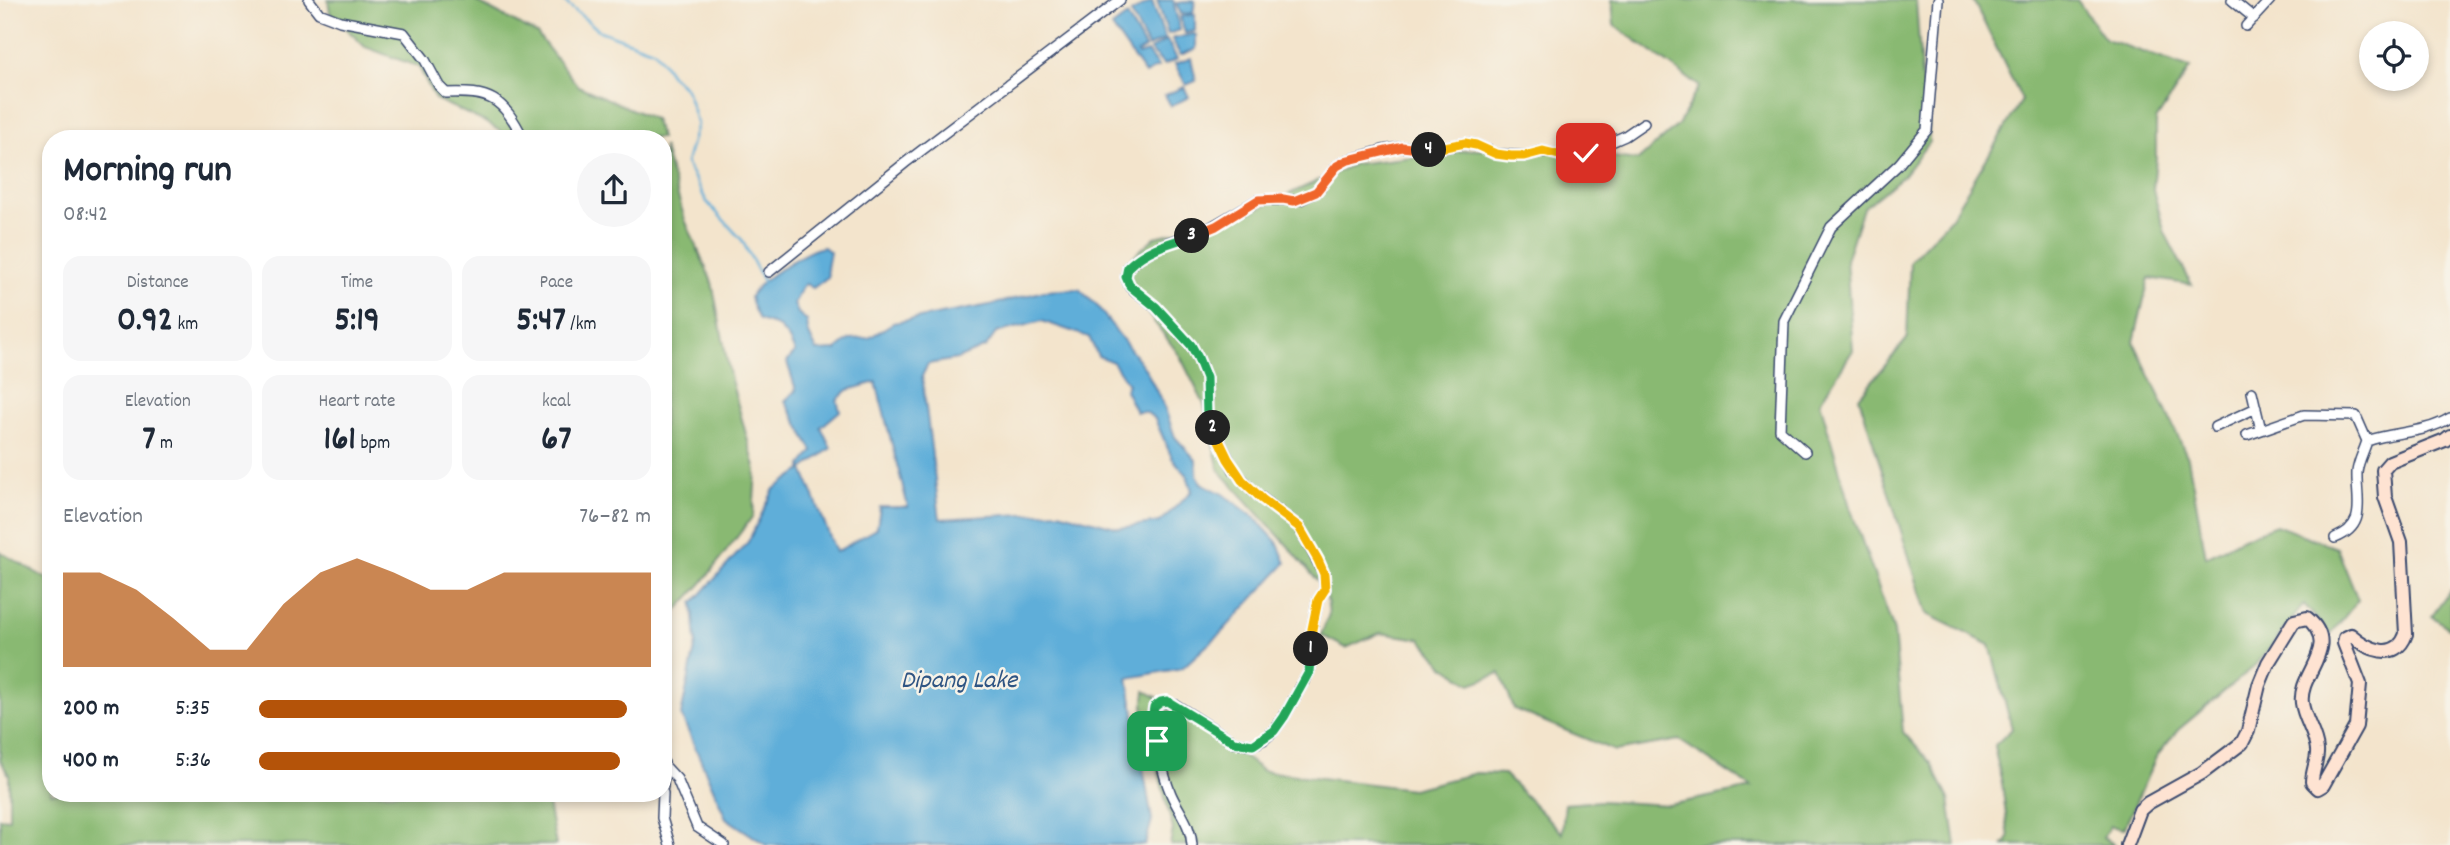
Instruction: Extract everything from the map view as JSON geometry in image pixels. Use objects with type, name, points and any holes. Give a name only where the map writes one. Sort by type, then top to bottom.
[{"type":"main road","points":[[2127,845],[2140,810],[2202,773],[2242,743],[2268,663],[2294,621],[2300,618],[2307,618],[2312,622],[2320,642],[2319,657],[2301,702],[2318,751],[2312,782],[2318,788],[2323,785],[2356,726],[2360,684],[2344,643],[2345,638],[2351,635],[2363,645],[2381,652],[2391,651],[2398,646],[2406,634],[2401,542],[2385,497],[2383,470],[2389,462],[2450,436]]},
{"type":"street","points":[[309,0],[319,13],[340,21],[404,33],[446,93],[474,92],[500,104],[514,119],[519,130]]},
{"type":"street","points":[[769,272],[905,163],[1120,0]]},
{"type":"street","points":[[1805,452],[1780,430],[1784,321],[1831,227],[1899,164],[1927,130],[1938,0]]},
{"type":"street","points":[[2232,0],[2254,18]]},
{"type":"street","points":[[2246,26],[2270,0]]},
{"type":"street","points":[[1192,845],[1191,833],[1171,793],[1165,774],[1152,721],[1154,707],[1161,702],[1176,705],[1220,734],[1243,744],[1253,745],[1269,736],[1284,717],[1309,672],[1312,629],[1318,600],[1325,589],[1324,574],[1299,527],[1254,492],[1234,470],[1207,416],[1206,378],[1198,358],[1191,345],[1156,307],[1130,286],[1126,277],[1128,267],[1143,255],[1167,243],[1206,230],[1258,200],[1300,200],[1316,192],[1337,166],[1383,150],[1402,147],[1433,150],[1465,143],[1496,154],[1524,156],[1543,151],[1567,157],[1586,153],[1625,136],[1644,123]]},
{"type":"street","points":[[2252,392],[2261,430]]},
{"type":"street","points":[[2215,427],[2256,408]]},
{"type":"street","points":[[2247,435],[2304,415],[2356,416],[2367,441],[2357,469],[2359,515],[2347,533],[2334,538]]},
{"type":"street","points":[[2367,441],[2387,434],[2414,432],[2438,426],[2450,418]]},
{"type":"street","points":[[672,773],[697,827],[724,845]]},
{"type":"street","points":[[663,802],[662,818],[670,845]]},
{"type":"green space","points":[[328,0],[473,0],[537,34],[578,86],[654,119],[658,130],[498,130],[435,99],[419,67],[365,47],[330,13]]},
{"type":"green space","points":[[1612,0],[1916,0],[1929,142],[1902,177],[1863,208],[1846,260],[1853,350],[1820,402],[1850,507],[1894,631],[1903,732],[1931,763],[1949,799],[1956,845],[1170,845],[1173,829],[1143,711],[1145,691],[1178,708],[1263,771],[1412,789],[1476,773],[1504,774],[1562,833],[1565,804],[1600,801],[1669,805],[1752,788],[1679,740],[1615,751],[1514,709],[1500,673],[1471,684],[1444,666],[1421,639],[1380,633],[1346,648],[1321,635],[1329,614],[1326,591],[1219,470],[1204,404],[1180,356],[1140,303],[1125,264],[1155,237],[1237,218],[1354,164],[1511,145],[1638,160],[1678,125],[1699,86],[1614,25]]},
{"type":"green space","points":[[1973,0],[2077,0],[2105,39],[2190,68],[2156,120],[2153,190],[2165,233],[2192,285],[2149,278],[2134,342],[2188,458],[2206,557],[2276,525],[2337,548],[2358,600],[2330,635],[2304,604],[2256,665],[2178,730],[2156,757],[2124,829],[2110,826],[2103,838],[2116,845],[2004,845],[2009,838],[1994,746],[2012,729],[1990,645],[1927,614],[1859,397],[1907,339],[1910,261],[1950,219],[2022,100]]},
{"type":"green space","points":[[672,176],[685,220],[712,282],[730,376],[756,470],[753,516],[702,583],[672,616]]},
{"type":"green space","points":[[0,552],[42,576],[42,802],[549,802],[556,845],[0,845],[0,818],[9,819],[9,775],[0,760]]},
{"type":"green space","points":[[2450,591],[2450,629],[2432,616]]},
{"type":"water","points":[[1157,0],[1173,0],[1180,30],[1168,34]]},
{"type":"water","points":[[1152,1],[1165,39],[1148,47],[1131,13]]},
{"type":"water","points":[[1195,1],[1193,13],[1181,14],[1176,3]]},
{"type":"water","points":[[1195,14],[1195,31],[1185,33],[1180,17]]},
{"type":"water","points":[[1127,16],[1145,48],[1137,53],[1138,55],[1147,52],[1158,67],[1145,74],[1112,27]]},
{"type":"water","points":[[1196,35],[1196,49],[1180,55],[1172,39]]},
{"type":"water","points":[[1167,40],[1177,59],[1164,65],[1150,50]]},
{"type":"water","points":[[1191,58],[1196,81],[1186,85],[1175,64]]},
{"type":"water","points":[[1184,87],[1189,97],[1171,106],[1165,95]]},
{"type":"water","name":"Dipang Lake","points":[[824,247],[830,252],[828,277],[813,288],[806,284],[803,286],[794,304],[798,313],[807,321],[808,332],[817,351],[836,350],[850,339],[869,338],[893,323],[995,304],[1044,291],[1079,289],[1097,306],[1146,370],[1164,406],[1175,437],[1196,460],[1197,475],[1201,483],[1223,494],[1254,517],[1277,542],[1286,563],[1222,632],[1182,668],[1128,678],[1152,820],[1145,845],[766,845],[726,818],[681,715],[696,643],[693,603],[748,542],[774,489],[802,470],[802,465],[813,451],[785,401],[796,390],[787,362],[795,352],[778,326],[759,320],[750,297],[772,275]],"holes":[[[1042,321],[1089,337],[1098,356],[1113,362],[1128,384],[1125,390],[1136,412],[1146,412],[1155,419],[1172,458],[1187,475],[1192,491],[1160,522],[1119,528],[1059,512],[940,519],[922,376],[928,364],[957,359],[986,347],[996,333]],[[876,382],[908,507],[880,507],[877,528],[836,552],[803,469],[831,448],[821,427],[840,411],[837,400],[848,390]]]},
{"type":"waterway","points":[[562,0],[600,31],[655,51],[671,75],[686,89],[697,124],[686,163],[707,202],[742,240],[765,285]]},
{"type":"route","points":[[1157,741],[1152,721],[1154,707],[1167,701],[1234,742],[1253,745],[1274,731],[1309,672],[1312,629],[1318,600],[1325,589],[1324,574],[1299,527],[1254,492],[1234,470],[1207,416],[1206,378],[1198,358],[1191,345],[1156,307],[1130,286],[1126,277],[1128,267],[1143,255],[1167,243],[1206,230],[1258,200],[1300,200],[1316,192],[1337,166],[1383,150],[1402,147],[1433,150],[1465,143],[1496,154],[1511,156],[1543,151],[1567,157],[1586,153]]}]
